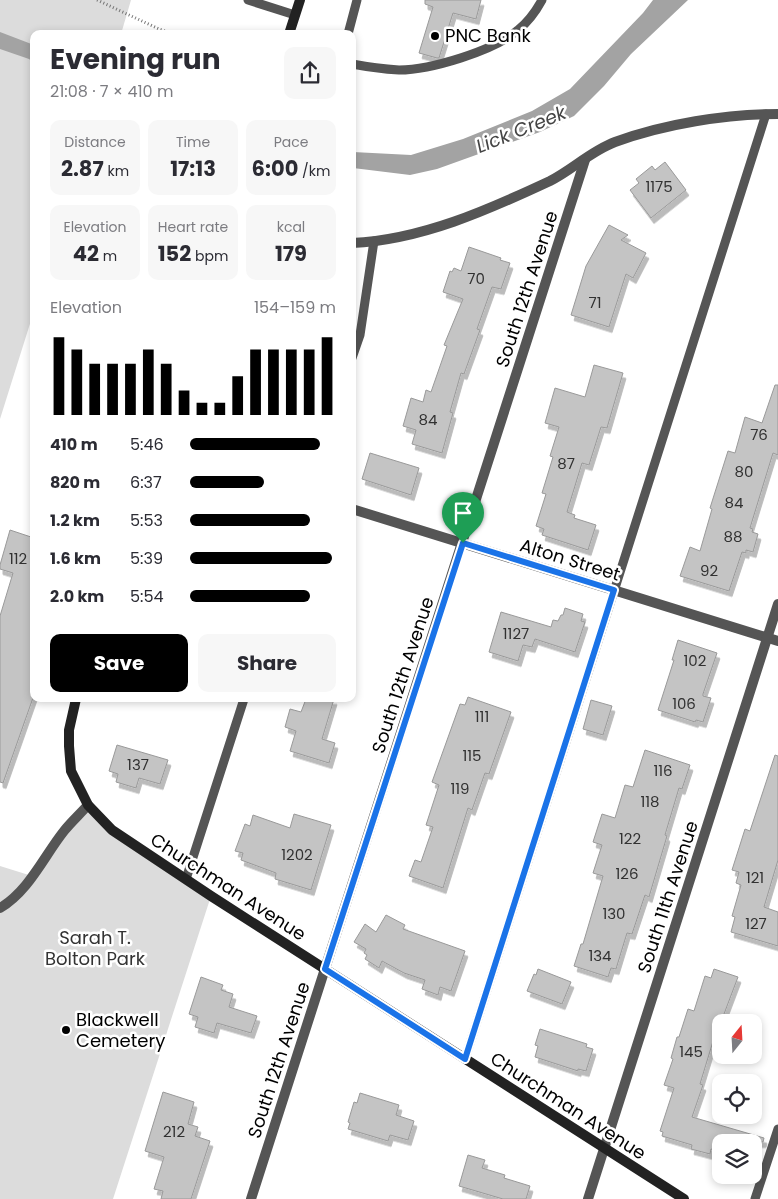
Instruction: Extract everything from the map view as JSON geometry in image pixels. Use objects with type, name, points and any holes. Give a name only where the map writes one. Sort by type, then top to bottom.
[{"type":"street","points":[[290,30],[300,0]]},
{"type":"street","points":[[356,242],[374,241],[411,234],[446,224],[535,188],[615,142],[668,126],[727,117],[778,114]]},
{"type":"street","name":"South 12th Avenue","points":[[251,1199],[585,160]]},
{"type":"street","name":"Alton Street","points":[[356,510],[778,641]]},
{"type":"street","name":"South 11th Avenue","points":[[588,1199],[778,604]]},
{"type":"street","name":"Churchman Avenue","points":[[75,702],[69,730],[70,761],[75,780],[88,805],[102,822],[186,879],[684,1199]]},
{"type":"street","points":[[0,908],[15,897],[25,886],[64,831],[88,805]]},
{"type":"lane","points":[[248,0],[295,15]]},
{"type":"lane","points":[[349,30],[357,0]]},
{"type":"lane","points":[[356,65],[400,70],[436,65],[485,50],[518,31],[537,10],[542,0]]},
{"type":"lane","points":[[465,1059],[766,114]]},
{"type":"lane","points":[[356,346],[360,335],[374,241]]},
{"type":"lane","points":[[186,879],[243,702]]},
{"type":"lane","points":[[755,1199],[778,1129]]},
{"type":"path","points":[[97,0],[162,30]]},
{"type":"green space","points":[[0,0],[131,0],[122,30],[30,30],[30,324],[0,419]]},
{"type":"green space","name":"Sarah T. Bolton Park","points":[[88,805],[94,812],[211,896],[113,1199],[0,1199],[0,866],[32,876]]},
{"type":"water","name":"Lick Creek","points":[[653,0],[688,0],[631,54],[604,86],[574,116],[540,132],[437,169],[410,175],[356,168],[356,152],[411,155],[463,139],[532,111],[570,89],[643,13]]},
{"type":"water","points":[[0,32],[30,43],[30,60],[29,59],[0,49]]},
{"type":"building","name":"PNC Bank","points":[[425,0],[481,0],[476,19],[453,13],[439,58],[419,53],[433,7],[425,4]]},
{"type":"building","points":[[665,162],[686,190],[651,218],[630,190],[639,183],[636,179],[652,166],[655,170]]},
{"type":"building","points":[[609,225],[628,235],[621,240],[646,253],[633,278],[626,274],[609,327],[571,315],[586,266]]},
{"type":"building","points":[[469,247],[510,263],[501,289],[492,287],[477,329],[480,330],[464,374],[461,373],[450,412],[453,413],[442,453],[412,444],[416,430],[403,426],[411,398],[423,402],[426,390],[431,392],[447,346],[444,345],[463,299],[443,292],[450,271],[452,272],[454,268],[461,271]]},
{"type":"building","points":[[594,365],[623,373],[607,428],[601,427],[589,465],[582,463],[567,512],[575,515],[574,518],[596,525],[588,550],[542,535],[544,529],[536,526],[546,494],[542,493],[553,457],[550,456],[559,427],[545,423],[555,388],[585,397]]},
{"type":"building","points":[[775,385],[778,385],[778,455],[773,453],[750,528],[753,529],[752,532],[758,534],[753,552],[746,550],[746,553],[742,552],[729,591],[680,576],[690,547],[700,551],[712,509],[710,508],[728,451],[735,453],[745,417],[762,423]]},
{"type":"building","points":[[370,453],[419,468],[411,495],[362,479]]},
{"type":"building","points":[[10,530],[30,537],[30,702],[32,702],[3,783],[0,782],[0,616],[13,573],[0,569]]},
{"type":"building","points":[[565,608],[583,614],[581,621],[585,622],[575,652],[535,639],[532,647],[523,645],[518,661],[489,652],[501,612],[551,627],[553,620],[558,621],[561,615],[563,615]]},
{"type":"building","points":[[678,640],[717,653],[703,694],[703,696],[711,698],[703,722],[696,720],[695,722],[658,710],[674,660],[672,660]]},
{"type":"building","points":[[468,697],[511,712],[489,774],[485,773],[472,810],[468,808],[443,888],[409,876],[415,860],[421,862],[433,827],[426,825],[439,785],[432,782],[460,704],[465,705]]},
{"type":"building","points":[[591,700],[612,706],[603,735],[583,729]]},
{"type":"building","points":[[305,702],[333,702],[322,739],[335,743],[329,763],[290,751],[296,731],[285,727],[290,709],[301,712]]},
{"type":"building","points":[[117,745],[168,760],[160,784],[139,778],[136,788],[116,782],[118,774],[109,771]]},
{"type":"building","points":[[645,750],[690,765],[682,789],[679,788],[649,897],[645,895],[632,934],[627,933],[616,969],[611,968],[608,977],[574,966],[581,944],[583,944],[603,876],[593,873],[602,845],[593,842],[602,814],[615,818],[625,785],[633,787]]},
{"type":"building","points":[[775,755],[778,756],[778,860],[764,907],[778,912],[778,946],[731,932],[735,917],[732,916],[741,885],[736,883],[739,872],[732,870],[745,829],[750,831]]},
{"type":"building","points":[[294,814],[331,825],[311,890],[275,879],[276,873],[241,860],[243,853],[235,851],[245,824],[250,826],[253,815],[290,828]]},
{"type":"building","points":[[386,915],[405,925],[403,929],[465,951],[451,991],[440,987],[438,995],[422,989],[425,980],[404,973],[382,961],[379,968],[365,959],[367,955],[364,953],[366,949],[354,942],[365,924],[376,932]]},
{"type":"building","points":[[538,969],[571,982],[562,1004],[527,991]]},
{"type":"building","points":[[714,969],[738,977],[724,1014],[712,1014],[712,1045],[700,1084],[703,1085],[692,1117],[750,1134],[712,1134],[712,1149],[710,1154],[691,1149],[692,1145],[662,1136],[663,1132],[660,1131],[674,1088],[664,1085],[673,1059],[671,1058],[677,1037],[679,1037],[688,1009],[694,1011],[705,976],[711,978]]},
{"type":"building","points":[[201,977],[223,985],[221,990],[233,994],[229,1007],[257,1016],[251,1033],[217,1023],[214,1033],[195,1027],[198,1017],[189,1014]]},
{"type":"building","points":[[540,1029],[587,1044],[586,1047],[593,1049],[586,1071],[578,1069],[578,1071],[535,1057],[538,1046],[535,1045]]},
{"type":"building","points":[[163,1092],[194,1102],[188,1124],[198,1127],[195,1136],[210,1141],[191,1199],[161,1199],[163,1191],[154,1189],[164,1157],[145,1151]]},
{"type":"building","points":[[360,1093],[399,1105],[396,1115],[414,1121],[408,1140],[390,1135],[388,1141],[348,1129],[350,1123],[348,1122],[354,1102],[357,1103]]},
{"type":"building","points":[[468,1155],[485,1160],[482,1168],[505,1175],[504,1178],[530,1186],[526,1199],[503,1199],[459,1186]]},
{"type":"place","name":"PNC Bank","points":[[435,36]]},
{"type":"place","name":"Blackwell Cemetery","points":[[66,1030]]},
{"type":"route","points":[[463,543],[614,590],[465,1059],[325,969],[463,543]]}]
